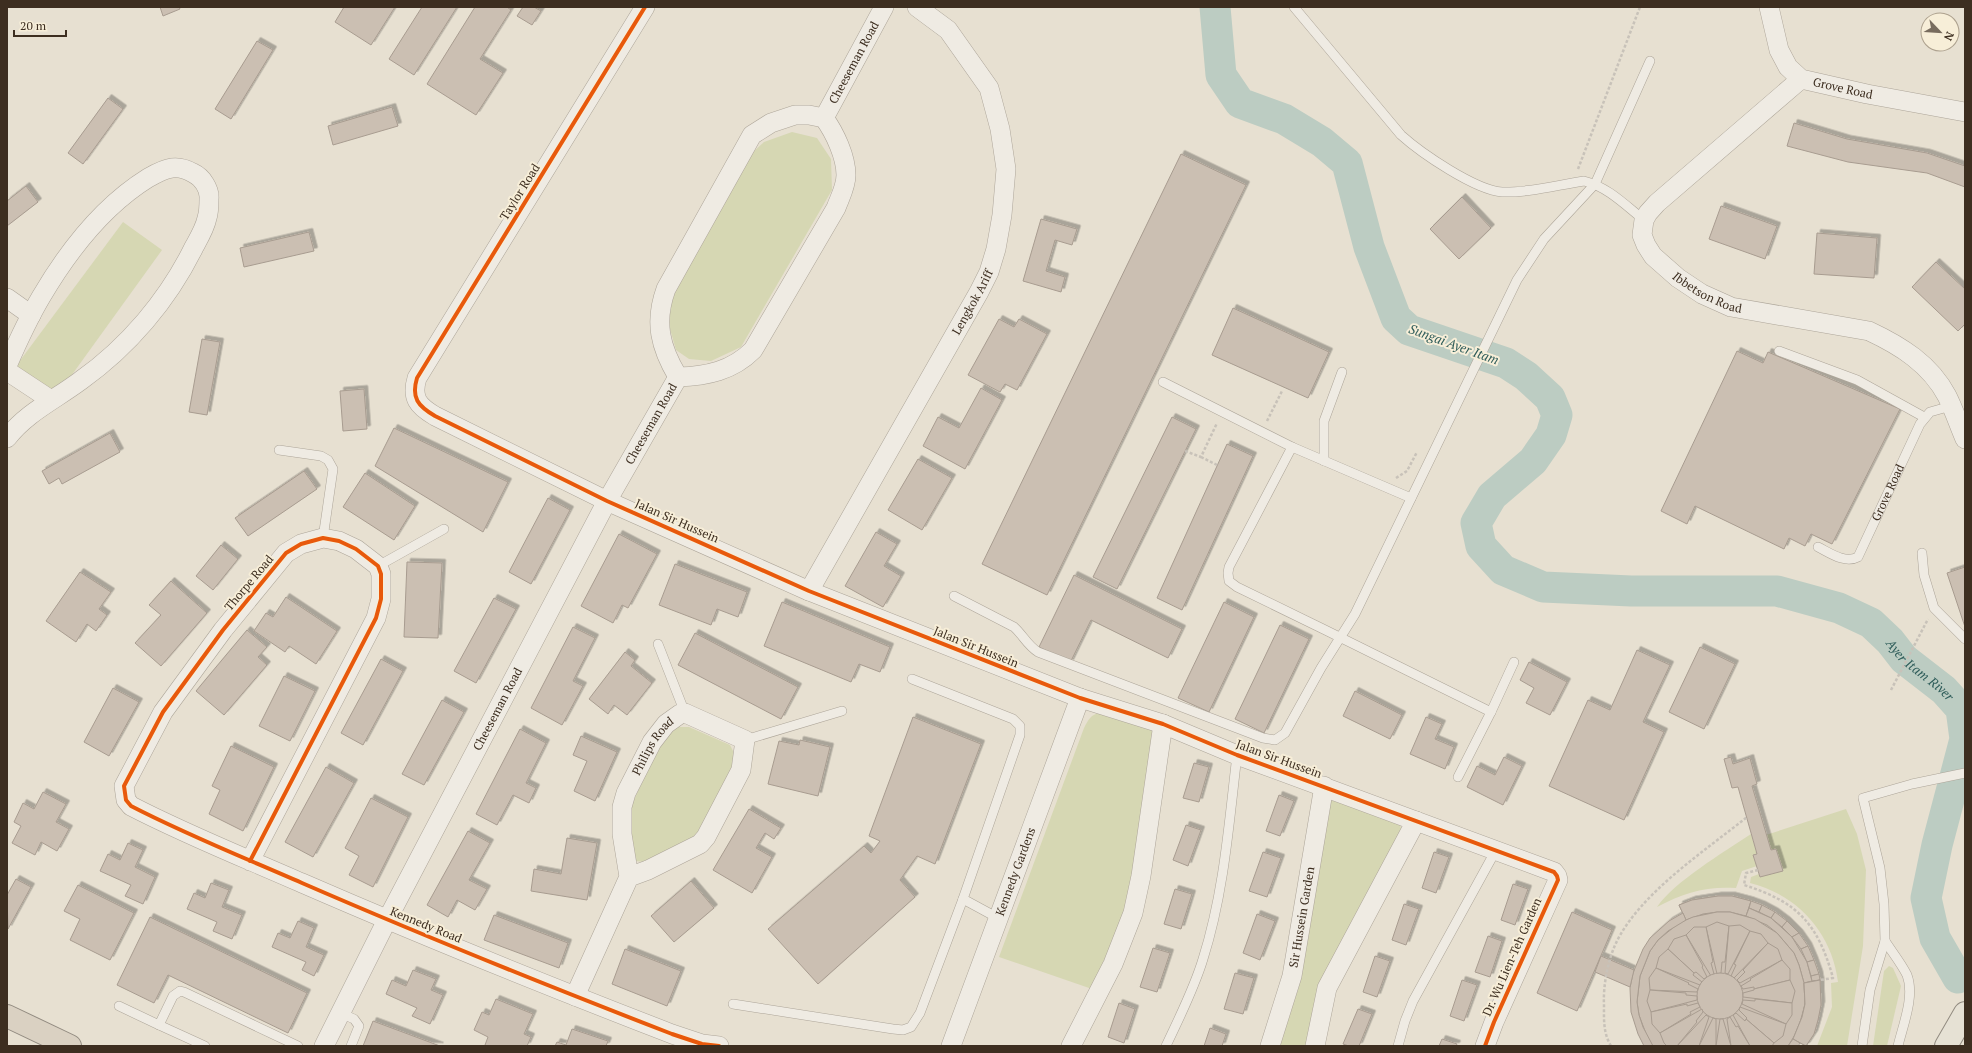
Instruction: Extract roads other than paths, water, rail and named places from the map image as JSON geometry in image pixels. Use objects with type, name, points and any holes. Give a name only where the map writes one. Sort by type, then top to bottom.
[{"type":"highway","points":[[7,1016],[70,1046]]},
{"type":"main road","points":[[1946,1046],[1965,1013]]},
{"type":"street","name":"Taylor Road","points":[[414,388],[423,367],[645,7]]},
{"type":"street","name":"Cheeseman Road","points":[[824,118],[884,7]]},
{"type":"street","name":"Lengkok Ariff","points":[[810,591],[979,292],[989,272],[996,249],[1002,215],[1006,169],[1000,129],[989,88],[948,30],[917,7]]},
{"type":"street","name":"Grove Road","points":[[1769,7],[1779,50],[1788,67],[1801,79],[1867,94],[1965,112]]},
{"type":"street","points":[[1644,220],[1648,213],[1669,192],[1801,79]]},
{"type":"street","name":"Cheeseman Road","points":[[810,115],[824,118],[843,158],[846,175],[844,189],[836,208],[762,337],[749,354],[744,359],[718,372],[703,376],[678,377],[669,362],[662,339],[658,319],[661,304],[666,289],[715,201],[752,136],[771,123],[795,116],[810,115]]},
{"type":"street","points":[[7,366],[41,296],[84,234],[111,207],[136,186],[155,174],[170,168],[182,168],[195,174],[204,183],[210,194],[207,218],[189,258],[173,285],[147,320],[118,350],[81,381],[23,421],[7,438]]},
{"type":"street","name":"Ibbetson Road","points":[[1644,220],[1642,236],[1653,256],[1678,278],[1702,294],[1739,309],[1869,331],[1888,340],[1920,362],[1933,375],[1963,427]]},
{"type":"street","points":[[7,298],[31,315]]},
{"type":"street","points":[[7,371],[52,400]]},
{"type":"street","name":"Cheeseman Road","points":[[324,1046],[387,920],[608,501],[678,377]]},
{"type":"street","name":"Jalan Sir Hussein","points":[[414,388],[416,398],[425,410],[608,501],[810,591],[1080,698],[1163,724],[1237,755],[1554,872],[1557,876]]},
{"type":"street","name":"Thorpe Road","points":[[132,806],[126,800],[124,786],[163,712],[223,630],[286,554],[301,544],[323,538],[339,541],[356,549],[378,566]]},
{"type":"street","points":[[250,861],[376,618],[381,599],[381,574],[378,566]]},
{"type":"street","name":"Kennedy Gardens","points":[[951,1046],[1080,698]]},
{"type":"street","name":"Philips Road","points":[[629,877],[622,834],[623,802],[652,742],[666,724],[680,714],[685,713],[745,740]]},
{"type":"street","points":[[1071,1046],[1113,964],[1133,913],[1142,869],[1163,724]]},
{"type":"street","points":[[575,996],[629,877],[648,870],[700,844],[706,838],[741,770],[745,740]]},
{"type":"street","name":"Sir Hussein Garden","points":[[1270,1046],[1292,976],[1324,786]]},
{"type":"street","name":"Kennedy Road","points":[[132,806],[250,861],[387,920],[575,996],[679,1036],[702,1044],[719,1046]]},
{"type":"street","points":[[1315,1046],[1328,988],[1416,821]]},
{"type":"street","name":"Dr. Wu Lien-Teh Garden","points":[[1485,1046],[1494,1022],[1558,880],[1557,876]]},
{"type":"lane","points":[[1294,7],[1401,135],[1423,152],[1465,179],[1485,188],[1500,192],[1584,181],[1607,190],[1644,220]]},
{"type":"lane","points":[[954,596],[1014,627],[1020,632],[1028,644],[1038,652],[1263,738],[1275,740],[1285,733],[1340,637],[1355,614],[1517,280],[1544,239],[1594,184],[1650,61]]},
{"type":"lane","points":[[1779,351],[1857,380],[1924,417],[1930,412],[1951,406]]},
{"type":"lane","points":[[1324,461],[1324,421],[1342,372]]},
{"type":"lane","points":[[1164,382],[1292,447],[1411,498]]},
{"type":"lane","name":"Grove Road","points":[[1818,547],[1844,559],[1854,559],[1858,557],[1924,417]]},
{"type":"lane","points":[[1292,447],[1229,567],[1229,582],[1367,652],[1491,712]]},
{"type":"lane","points":[[279,450],[321,456],[328,460],[333,469],[323,538]]},
{"type":"lane","points":[[378,566],[444,530]]},
{"type":"lane","points":[[1922,553],[1924,575],[1934,608],[1965,639]]},
{"type":"lane","points":[[658,644],[685,713]]},
{"type":"lane","points":[[1458,777],[1491,712],[1514,662]]},
{"type":"lane","points":[[733,1004],[903,1030],[911,1027],[920,1013],[963,900],[1021,730],[1017,721],[1013,719],[912,679]]},
{"type":"lane","points":[[745,740],[842,711]]},
{"type":"lane","points":[[1166,1046],[1194,986],[1211,931],[1223,874],[1237,755]]},
{"type":"lane","points":[[1862,1046],[1870,990],[1885,941],[1884,904],[1880,868],[1863,798],[1912,784],[1965,773]]},
{"type":"lane","points":[[1398,1046],[1405,1020],[1413,1001],[1496,850]]},
{"type":"lane","points":[[963,900],[998,918]]},
{"type":"lane","points":[[1885,941],[1900,963],[1909,984],[1907,1007],[1898,1046]]},
{"type":"lane","points":[[159,1025],[173,996],[180,991],[284,1043],[298,1046]]},
{"type":"lane","points":[[119,1006],[205,1046]]},
{"type":"lane","points":[[340,1013],[354,1019],[359,1026],[351,1046]]},
{"type":"waterway","name":"Sungai Ayer Itam","points":[[1215,7],[1221,75],[1240,103],[1284,119],[1322,142],[1347,163],[1369,247],[1396,318],[1409,330],[1506,363],[1526,376],[1550,398],[1557,415],[1551,435],[1533,461],[1492,496],[1476,523],[1481,546],[1503,570],[1543,587],[1631,591],[1777,591],[1839,608],[1871,623],[1890,641],[1904,659],[1944,690],[1961,709],[1965,739],[1937,845],[1926,898],[1935,938],[1958,978]]},
{"type":"water label","name":"Ayer Itam River","points":[[1920,670]]}]
